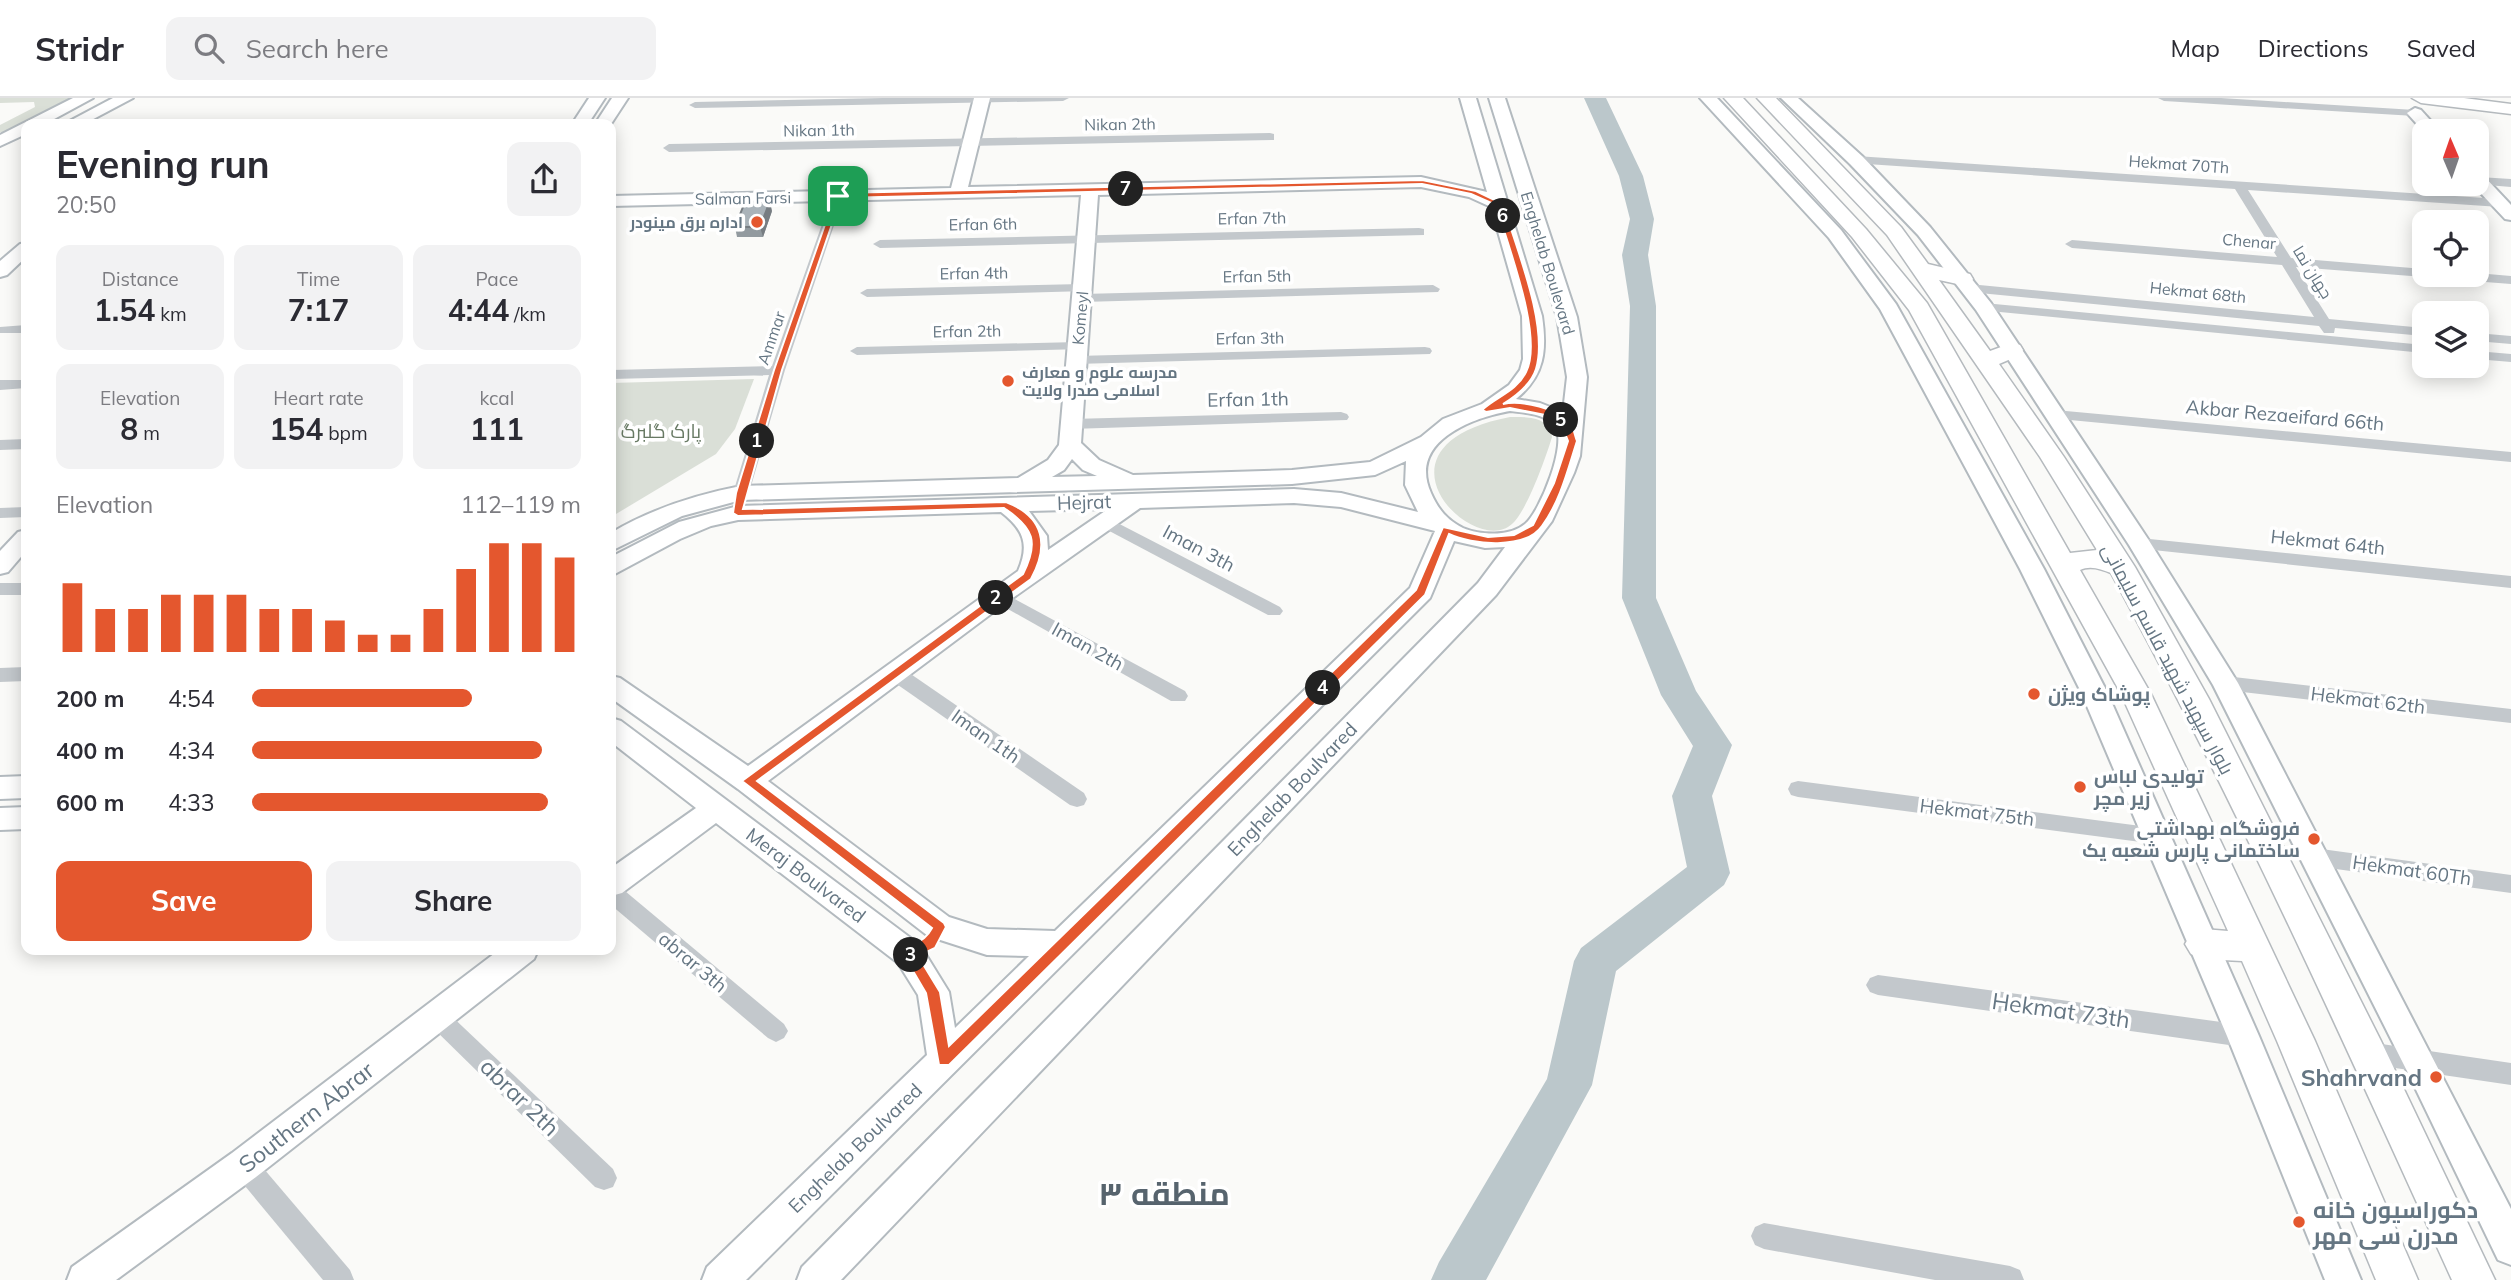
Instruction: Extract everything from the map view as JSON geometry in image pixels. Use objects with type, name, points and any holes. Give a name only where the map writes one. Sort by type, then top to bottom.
[{"type":"main road","points":[[43,119],[85,98]]},
{"type":"main road","points":[[82,119],[125,98]]},
{"type":"main road","points":[[583,119],[597,98]]},
{"type":"main road","points":[[606,119],[620,98]]},
{"type":"main road","name":"Enghelab Boulevard","points":[[1468,98],[1532,316],[1537,344],[1531,371],[1516,392],[1486,410]]},
{"type":"main road","name":"Enghelab Boulevard","points":[[1497,98],[1567,317],[1577,377],[1571,433]]},
{"type":"main road","points":[[1708,98],[1835,234],[1889,308],[2044,594],[2094,692],[2243,1036],[2343,1280]]},
{"type":"main road","points":[[1789,98],[1856,160],[1924,230],[1972,291],[2140,544],[2225,683],[2420,1060],[2511,1247]]},
{"type":"main road","points":[[2504,98],[2511,99]]},
{"type":"main road","points":[[958,193],[982,99]]},
{"type":"main road","name":"بلوار سپهبد شهید قاسم سلیمانی","points":[[1741,100],[1894,232],[2052,457],[2121,567],[2194,699],[2368,1053],[2474,1280]]},
{"type":"main road","name":"بلوار سپهبد شهید قاسم سلیمانی","points":[[1741,100],[1859,233],[1919,308],[2136,694],[2296,1041],[2398,1280]]},
{"type":"main road","points":[[2418,106],[2511,109]]},
{"type":"main road","points":[[4,148],[21,133]]},
{"type":"main road","name":"Salman Farsi","points":[[1422,182],[1464,170],[1486,157]]},
{"type":"main road","name":"Salman Farsi","points":[[616,201],[1422,182],[1474,193],[1499,204]]},
{"type":"main road","name":"Komeyl","points":[[1070,435],[1090,190]]},
{"type":"main road","points":[[2489,191],[2505,209]]},
{"type":"main road","points":[[0,271],[21,252]]},
{"type":"main road","points":[[1921,269],[1972,291]]},
{"type":"main road","points":[[1985,362],[2012,350]]},
{"type":"main road","points":[[1510,405],[1536,408],[1558,418],[1571,433],[1573,441],[1559,483],[1537,527],[1516,538],[1488,541],[1466,537],[1444,527],[1418,495],[1413,476],[1416,458],[1426,442],[1441,428],[1462,417],[1510,405]]},
{"type":"main road","points":[[748,781],[998,596],[1104,522],[1134,491],[1091,465],[1070,435],[1056,465],[1022,485]]},
{"type":"main road","name":"Hejrat","points":[[616,540],[648,520],[709,498],[739,503],[1006,505],[1338,474],[1376,468],[1426,442]]},
{"type":"main road","name":"Hejrat","points":[[616,565],[665,534],[739,503],[1022,485],[1341,500],[1444,527]]},
{"type":"main road","points":[[1006,505],[1026,518],[1037,536],[1037,556],[1027,577]]},
{"type":"main road","name":"Enghelab Boulvared","points":[[720,1280],[1421,592],[1444,527]]},
{"type":"main road","name":"Enghelab Boulvared","points":[[815,1280],[1487,589],[1528,533]]},
{"type":"main road","points":[[2045,533],[2077,541],[2087,541],[2101,535]]},
{"type":"main road","points":[[0,566],[21,543]]},
{"type":"main road","points":[[2065,568],[2073,561],[2087,559],[2121,567]]},
{"type":"main road","name":"Meraj Boulvared","points":[[616,689],[748,781],[939,927],[987,942],[1062,944]]},
{"type":"main road","name":"Meraj Boulvared","points":[[616,732],[909,954],[933,992],[944,1060]]},
{"type":"main road","points":[[0,788],[21,787]]},
{"type":"main road","points":[[616,880],[718,807]]},
{"type":"main road","points":[[0,819],[21,818]]},
{"type":"main road","points":[[909,954],[930,944],[939,927]]},
{"type":"main road","points":[[2203,944],[2252,947]]},
{"type":"main road","name":"Southern Abrar","points":[[85,1280],[244,1165],[516,955]]},
{"type":"street","points":[[695,105],[1063,98]]},
{"type":"street","points":[[2164,98],[2418,106]]},
{"type":"street","name":"Nikan 2th","points":[[970,142],[1270,136]]},
{"type":"street","name":"Nikan 1th","points":[[669,148],[970,142]]},
{"type":"street","name":"Hekmat 70Th","points":[[1856,160],[2239,186],[2505,209]]},
{"type":"street","points":[[2489,180],[2511,183]]},
{"type":"street","name":"جهان نما","points":[[2239,186],[2336,341]]},
{"type":"street","name":"Ammar","points":[[739,503],[778,370],[838,196]]},
{"type":"street","name":"Erfan 7th","points":[[1086,239],[1419,232]]},
{"type":"street","name":"Erfan 6th","points":[[880,244],[1086,239]]},
{"type":"street","name":"Chenar","points":[[2072,244],[2412,272]]},
{"type":"street","points":[[2489,278],[2511,280]]},
{"type":"street","name":"Erfan 5th","points":[[1082,293],[1433,289]]},
{"type":"street","name":"Hekmat 68th","points":[[1972,291],[2058,296],[2412,331]]},
{"type":"street","name":"Hekmat 68th","points":[[1972,291],[2066,315],[2412,348]]},
{"type":"street","name":"Erfan 4th","points":[[867,293],[1082,293]]},
{"type":"street","points":[[2058,296],[2066,315]]},
{"type":"street","points":[[2113,301],[2124,321]]},
{"type":"street","points":[[5,330],[21,329]]},
{"type":"street","points":[[2489,338],[2511,340]]},
{"type":"street","name":"Erfan 2th","points":[[857,351],[1077,353]]},
{"type":"street","name":"Erfan 3th","points":[[1077,353],[1425,351]]},
{"type":"street","points":[[2489,356],[2511,358]]},
{"type":"street","points":[[616,374],[778,370]]},
{"type":"street","points":[[0,385],[21,384]]},
{"type":"street","name":"Akbar Rezaeifard 66th","points":[[2055,415],[2511,457]]},
{"type":"street","name":"Erfan 1th","points":[[1070,435],[1341,417]]},
{"type":"street","points":[[0,445],[21,444]]},
{"type":"street","points":[[0,513],[21,512]]},
{"type":"street","name":"Iman 3th","points":[[1104,522],[1275,611]]},
{"type":"street","name":"Hekmat 64th","points":[[2140,544],[2511,582]]},
{"type":"street","points":[[0,589],[21,589]]},
{"type":"street","name":"Iman 2th","points":[[998,596],[1178,696]]},
{"type":"street","name":"Iman 1th","points":[[895,673],[1077,799]]},
{"type":"street","points":[[0,675],[21,674]]},
{"type":"street","name":"Hekmat 62th","points":[[2225,683],[2511,716]]},
{"type":"street","name":"Hekmat 75th","points":[[1798,789],[2156,836]]},
{"type":"street","name":"Hekmat 60Th","points":[[2314,857],[2511,884]]},
{"type":"street","name":"abrar 3th","points":[[616,896],[776,1031]]},
{"type":"street","name":"Hekmat 73th","points":[[1878,985],[2243,1036]]},
{"type":"street","name":"abrar 2th","points":[[436,1016],[604,1178]]},
{"type":"street","points":[[2368,1053],[2511,1074]]},
{"type":"street","points":[[244,1165],[340,1280]]},
{"type":"street","points":[[1763,1236],[2010,1280]]},
{"type":"green space","points":[[0,98],[82,98],[39,119],[21,119],[21,128],[13,132],[0,132],[0,125],[35,107],[34,102],[0,103]]},
{"type":"green space","name":"پارک گلبرگ","points":[[754,379],[735,429],[716,454],[616,514],[616,383]]},
{"type":"green space","points":[[1510,417],[1542,421],[1547,425],[1552,437],[1530,496],[1518,517],[1512,524],[1495,531],[1474,526],[1455,513],[1440,494],[1434,473],[1441,451],[1465,431]]},
{"type":"building","points":[[770,201],[760,227],[735,227],[745,202]]},
{"type":"waterway","points":[[1457,1280],[1569,1085],[1596,961],[1709,873],[1692,796],[1713,745],[1679,695],[1639,598],[1643,306],[1635,255],[1642,219],[1631,176],[1595,98]]},
{"type":"place","name":"اداره برق مینودر","points":[[757,222]]},
{"type":"place","name":"مدرسه علوم و معارف اسلامی صدرا ولایت","points":[[1008,381]]},
{"type":"place","name":"پوشاک ویژن","points":[[2034,694]]},
{"type":"place","name":"تولیدی لباس زیر مچر","points":[[2080,787]]},
{"type":"place","name":"فروشگاه بهداشتی ساختمانی پارس شعبه یک","points":[[2314,839]]},
{"type":"place","name":"Shahrvand","points":[[2436,1077]]},
{"type":"place","name":"دکوراسیون خانه مدرن سی مهر","points":[[2299,1222]]},
{"type":"district","name":"منطقه ۳","points":[[1164,1193]]},
{"type":"route","points":[[1422,182],[1474,193],[1499,204],[1532,316],[1537,344],[1531,371],[1516,392],[1486,410],[1510,405],[1548,412],[1566,425],[1573,441],[1559,483],[1537,527],[1516,538],[1488,541],[1459,535],[1447,529],[1421,592],[944,1060],[933,992],[909,954],[930,944],[939,927],[748,781],[1027,577],[1037,556],[1037,536],[1026,518],[1006,505],[738,513],[741,493],[778,370],[838,196],[1422,182]]}]
